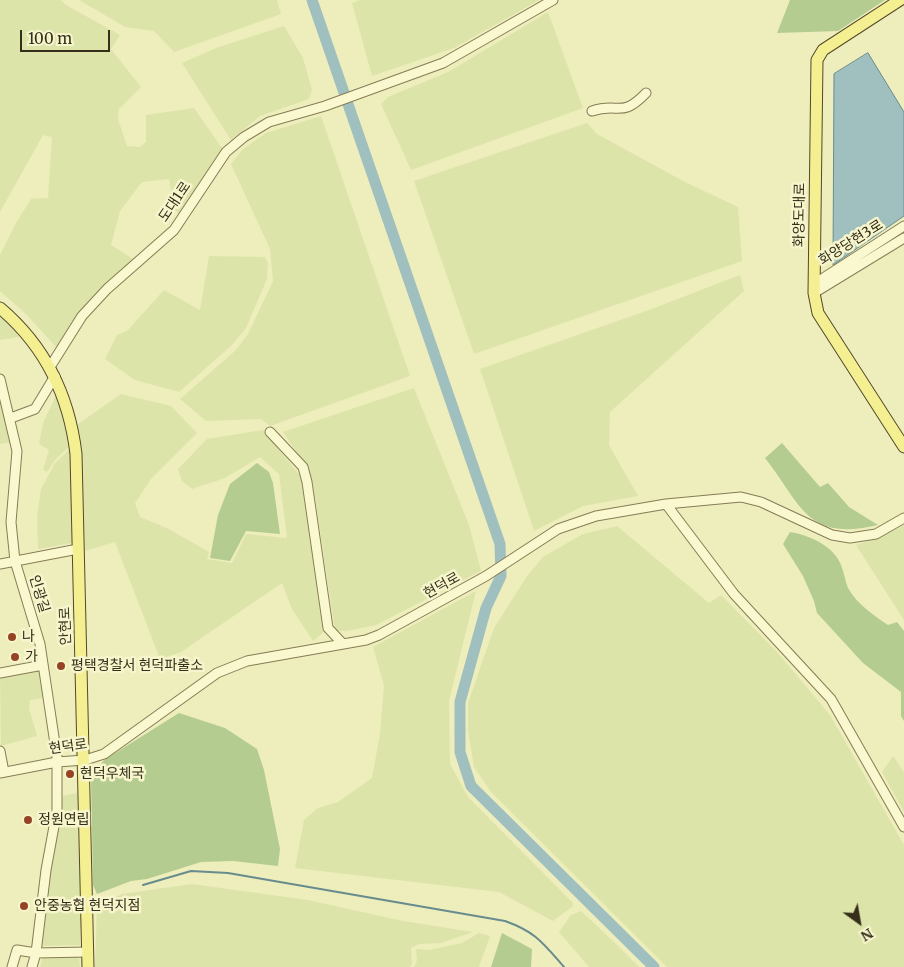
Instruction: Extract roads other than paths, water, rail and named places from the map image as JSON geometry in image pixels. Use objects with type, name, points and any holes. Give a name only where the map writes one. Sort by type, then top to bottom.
[{"type":"main road","name":"화양도대로","points":[[900,0],[823,50],[817,60],[816,287],[818,313],[904,447]]},
{"type":"main road","name":"화양도대로","points":[[904,3],[821,57],[816,287],[822,312],[904,436]]},
{"type":"main road","name":"안현로","points":[[0,308],[16,322],[53,372],[73,424],[76,454],[85,760],[88,967]]},
{"type":"street","name":"도대1로","points":[[11,418],[35,409],[82,316],[107,289],[174,230],[226,152],[244,137],[269,122],[324,106],[443,63],[553,0]]},
{"type":"street","points":[[592,111],[604,107],[619,110],[631,107],[646,93]]},
{"type":"street","name":"화양당현3로","points":[[816,287],[904,226]]},
{"type":"street","name":"화양당현3로","points":[[816,287],[904,238]]},
{"type":"street","name":"인광길","points":[[0,379],[11,418],[17,451],[11,522],[15,561],[40,644],[57,762],[57,810],[46,870],[36,953],[32,967]]},
{"type":"street","points":[[270,432],[303,467],[307,482],[328,628],[343,644]]},
{"type":"street","name":"현덕로","points":[[2,772],[57,762],[85,760],[104,754],[217,673],[247,661],[366,640],[392,629],[493,572],[544,537],[569,525],[596,516],[666,504],[741,497],[761,502],[832,535],[850,538],[876,534],[904,518]]},
{"type":"street","points":[[666,504],[734,594],[831,699],[904,827]]},
{"type":"street","points":[[0,564],[78,550]]},
{"type":"street","points":[[0,673],[43,665]]},
{"type":"street","points":[[0,751],[2,772]]},
{"type":"street","points":[[12,967],[17,950],[36,953],[88,952]]},
{"type":"water","points":[[868,53],[904,112],[904,216],[833,265],[834,74]]},
{"type":"waterway","points":[[312,0],[500,544],[501,576],[486,608],[460,702],[460,752],[471,786],[654,967]]},
{"type":"waterway","points":[[143,885],[191,871],[228,873],[505,921],[532,934],[564,967]]},
{"type":"place","name":"나","points":[[12,637]]},
{"type":"place","name":"가","points":[[15,657]]},
{"type":"place","name":"평택경찰서 현덕파출소","points":[[61,666]]},
{"type":"place","name":"현덕우체국","points":[[70,774]]},
{"type":"place","name":"정원연립","points":[[28,820]]},
{"type":"place","name":"안중농협 현덕지점","points":[[24,906]]}]
